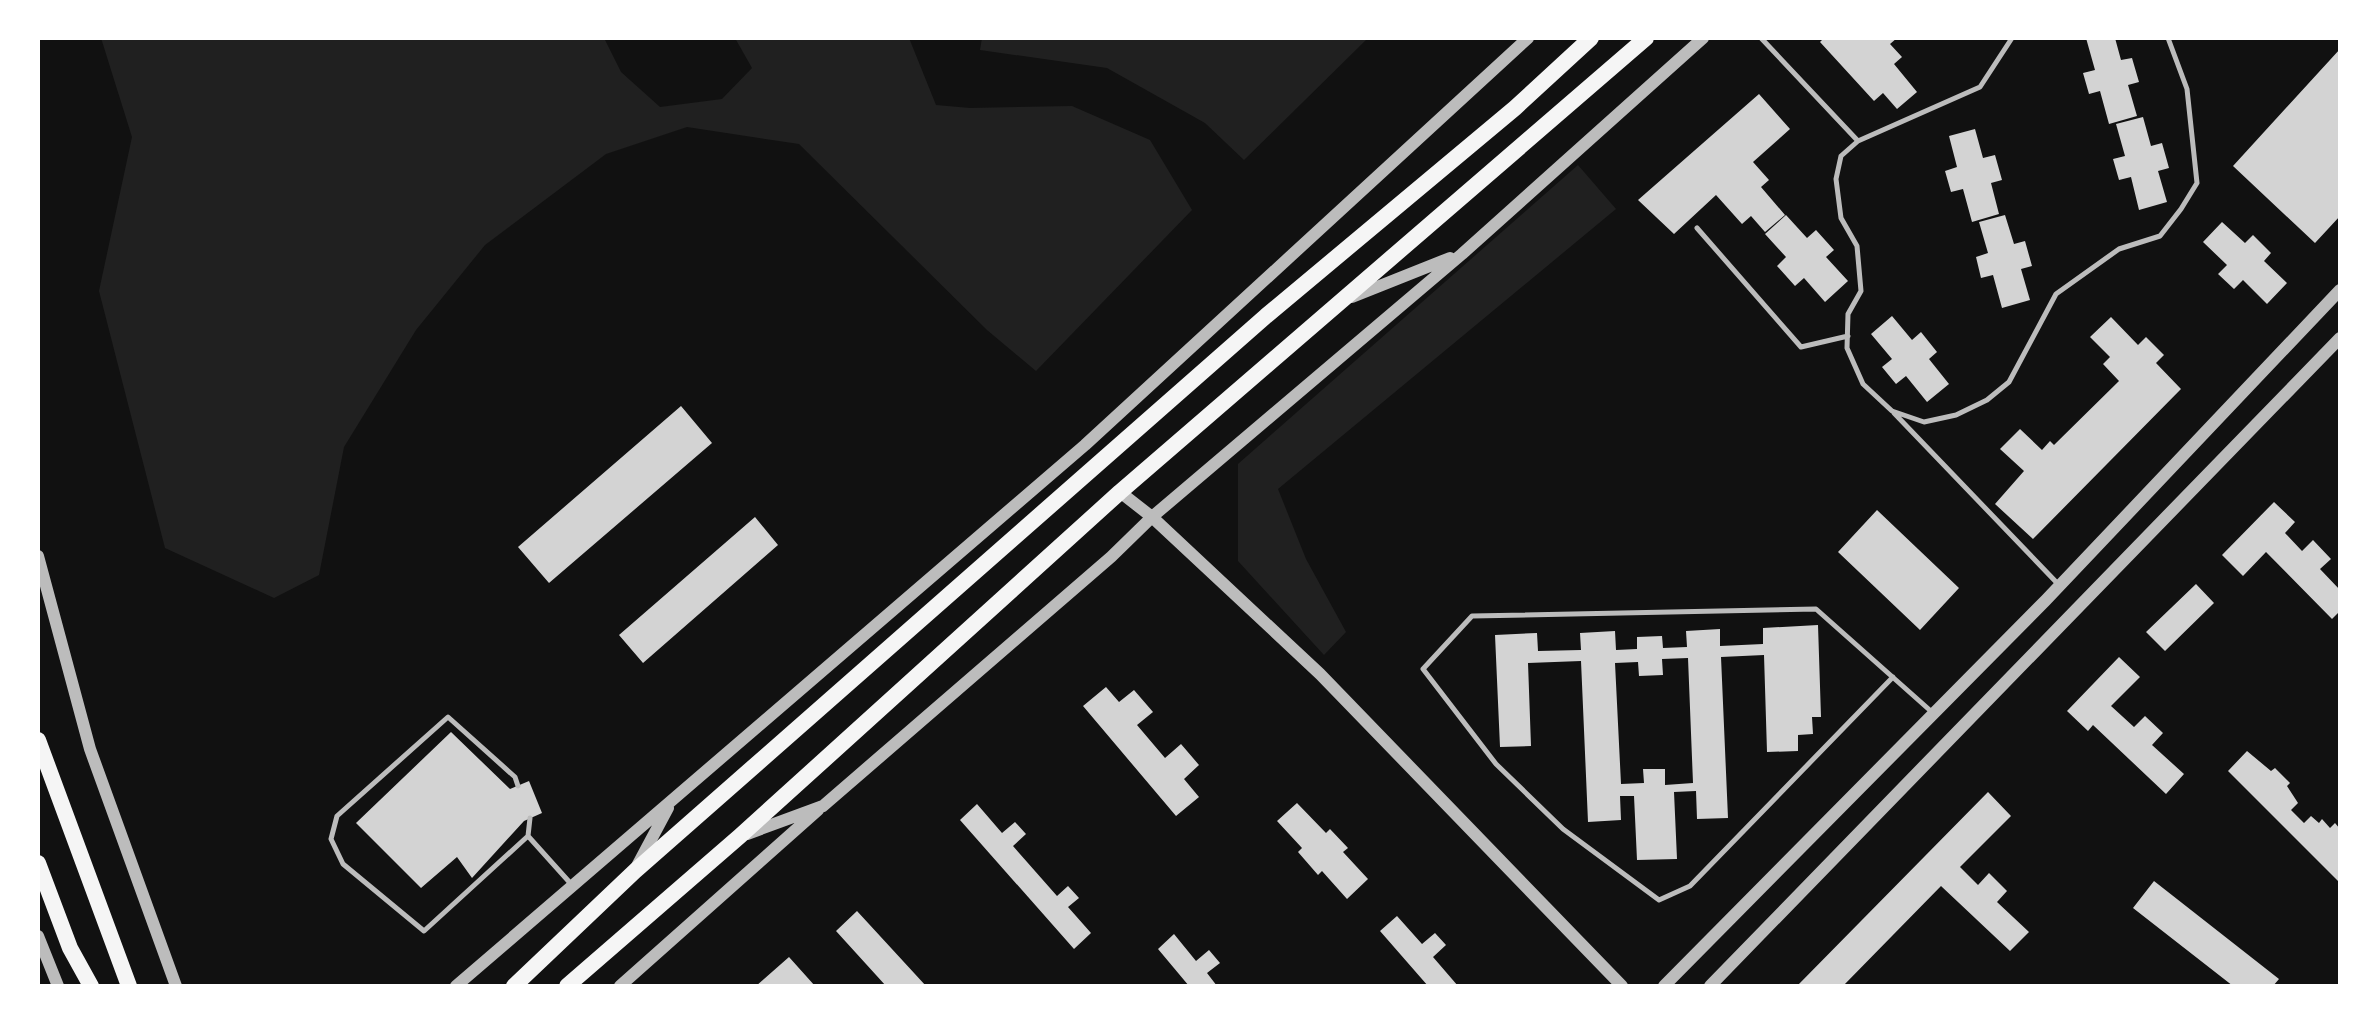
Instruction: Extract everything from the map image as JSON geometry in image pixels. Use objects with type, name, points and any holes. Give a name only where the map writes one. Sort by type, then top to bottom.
[{"type":"main road","points":[[514,986],[635,871],[1266,316],[1515,108],[1591,38]]},
{"type":"main road","points":[[567,986],[740,836],[1120,492],[1646,38]]},
{"type":"main road","points":[[38,740],[129,986]]},
{"type":"main road","points":[[38,863],[70,948],[91,986]]},
{"type":"street","points":[[456,986],[1085,445],[1528,38]]},
{"type":"street","points":[[620,986],[1111,557],[1152,517],[1462,254],[1703,38]]},
{"type":"street","points":[[1345,299],[1462,254]]},
{"type":"street","points":[[1664,986],[2059,586],[2340,290]]},
{"type":"street","points":[[1710,986],[2340,338]]},
{"type":"street","points":[[1120,492],[1152,517],[1320,674],[1622,986]]},
{"type":"street","points":[[38,556],[90,749],[176,986]]},
{"type":"street","points":[[635,871],[671,801]]},
{"type":"street","points":[[740,836],[823,806]]},
{"type":"street","points":[[38,936],[58,986]]},
{"type":"lane","points":[[1761,38],[1858,141]]},
{"type":"lane","points":[[2012,38],[1980,87],[1858,141],[1841,156],[1836,179],[1841,218],[1857,246],[1861,291],[1848,314],[1847,348],[1863,384],[2059,586]]},
{"type":"lane","points":[[1892,411],[1924,422],[1956,415],[1987,400],[2009,382],[2056,294],[2119,249],[2160,236],[2181,209],[2197,183],[2187,89],[2168,38]]},
{"type":"lane","points":[[1697,228],[1801,347],[1848,336]]},
{"type":"lane","points":[[1893,677],[1690,886],[1659,900],[1563,829],[1518,786],[1496,764],[1423,669],[1472,616],[1816,609],[1934,713]]},
{"type":"lane","points":[[518,786],[515,777],[448,717],[337,816],[331,839],[343,864],[424,931],[528,836],[530,818]]},
{"type":"lane","points":[[528,836],[573,886]]},
{"type":"shaded area","points":[[101,38],[604,38],[621,72],[660,107],[722,99],[752,68],[735,38],[909,38],[936,105],[970,108],[1072,106],[1150,140],[1192,210],[1036,371],[987,330],[799,144],[687,127],[606,154],[485,245],[416,330],[344,447],[319,575],[274,598],[165,548],[99,291],[132,137]]},
{"type":"shaded area","points":[[982,38],[1368,38],[1244,160],[1205,123],[1107,68],[980,50]]},
{"type":"shaded area","points":[[1578,165],[1616,209],[1278,489],[1306,559],[1346,632],[1324,655],[1238,561],[1238,464]]},
{"type":"building","points":[[1824,38],[1897,38],[1890,44],[1902,57],[1894,64],[1917,92],[1897,109],[1883,93],[1874,101],[1820,42]]},
{"type":"building","points":[[2086,38],[2115,38],[2121,60],[2132,58],[2139,82],[2128,85],[2137,116],[2109,124],[2100,91],[2089,94],[2083,73],[2095,70]]},
{"type":"building","points":[[2340,49],[2340,216],[2315,243],[2233,166]]},
{"type":"building","points":[[1759,94],[1790,129],[1753,162],[1769,180],[1761,187],[1785,215],[1765,232],[1751,216],[1742,224],[1716,195],[1674,234],[1638,200]]},
{"type":"building","points":[[2143,117],[2151,146],[2162,143],[2169,168],[2158,171],[2167,202],[2139,210],[2131,177],[2119,180],[2113,159],[2125,156],[2116,124]]},
{"type":"building","points":[[1975,129],[1983,158],[1995,155],[2002,180],[1991,183],[1999,214],[1972,222],[1963,189],[1951,192],[1945,171],[1957,167],[1949,136]]},
{"type":"building","points":[[1786,215],[1807,238],[1816,230],[1834,250],[1826,257],[1848,281],[1825,302],[1804,278],[1795,286],[1777,266],[1786,257],[1765,234]]},
{"type":"building","points":[[2005,215],[2014,244],[2025,241],[2032,266],[2021,269],[2030,300],[2002,308],[1993,275],[1981,278],[1976,257],[1988,253],[1979,222]]},
{"type":"building","points":[[2222,222],[2245,243],[2253,235],[2271,253],[2264,261],[2287,283],[2267,304],[2243,280],[2234,289],[2218,274],[2227,265],[2203,242]]},
{"type":"building","points":[[1892,316],[1912,340],[1921,332],[1937,352],[1929,359],[1949,384],[1927,402],[1906,376],[1896,384],[1882,367],[1892,359],[1871,334]]},
{"type":"building","points":[[2111,317],[2138,345],[2146,337],[2164,355],[2156,363],[2181,389],[2033,539],[1995,504],[2024,471],[2000,449],[2020,429],[2042,450],[2050,441],[2054,445],[2119,381],[2103,364],[2110,357],[2090,337]]},
{"type":"building","points":[[681,406],[712,443],[549,583],[518,547]]},
{"type":"building","points":[[2274,502],[2295,522],[2285,533],[2302,551],[2313,540],[2331,559],[2320,569],[2340,590],[2340,611],[2332,619],[2266,552],[2243,576],[2222,555]]},
{"type":"building","points":[[1877,510],[1959,588],[1920,630],[1838,552]]},
{"type":"building","points":[[755,517],[778,545],[643,663],[619,635]]},
{"type":"building","points":[[2196,584],[2214,603],[2165,651],[2146,632]]},
{"type":"building","points":[[1818,625],[1821,717],[1812,717],[1813,734],[1798,735],[1798,751],[1767,752],[1764,655],[1721,657],[1728,818],[1697,819],[1696,791],[1674,792],[1677,859],[1637,860],[1634,796],[1620,796],[1621,820],[1588,822],[1581,661],[1528,663],[1531,746],[1500,747],[1495,635],[1537,633],[1538,651],[1581,650],[1580,633],[1615,631],[1616,650],[1637,649],[1637,637],[1662,636],[1663,648],[1687,647],[1686,631],[1720,629],[1720,646],[1763,644],[1763,628]],"holes":[[[1688,658],[1693,783],[1665,785],[1665,769],[1643,769],[1644,783],[1621,784],[1615,663],[1638,662],[1639,676],[1663,675],[1662,659]]]},
{"type":"building","points":[[2119,657],[2140,677],[2111,706],[2134,727],[2145,716],[2163,733],[2152,745],[2184,774],[2166,794],[2093,725],[2088,731],[2067,711]]},
{"type":"building","points":[[1106,687],[1119,702],[1134,690],[1153,712],[1137,725],[1165,758],[1181,744],[1199,765],[1184,779],[1199,797],[1176,816],[1083,706]]},
{"type":"building","points":[[451,732],[510,789],[529,781],[542,813],[524,821],[472,878],[457,857],[421,888],[356,823]]},
{"type":"building","points":[[2247,751],[2271,771],[2275,768],[2290,783],[2287,786],[2298,803],[2291,810],[2304,823],[2311,816],[2319,823],[2322,819],[2330,828],[2335,823],[2340,829],[2340,883],[2228,771]]},
{"type":"building","points":[[1988,792],[2011,816],[1960,867],[1978,885],[1989,873],[2007,891],[1997,902],[2029,932],[2010,951],[1941,886],[1843,986],[1797,986]]},
{"type":"building","points":[[1297,803],[1326,833],[1330,829],[1348,848],[1343,852],[1368,879],[1347,899],[1322,871],[1318,875],[1298,852],[1302,848],[1277,821]]},
{"type":"building","points":[[977,804],[1002,833],[1015,822],[1026,834],[1013,846],[1057,896],[1068,886],[1079,898],[1068,907],[1091,933],[1074,949],[960,820]]},
{"type":"building","points":[[2154,881],[2279,979],[2273,986],[2233,986],[2133,908]]},
{"type":"building","points":[[857,911],[926,986],[886,986],[836,931]]},
{"type":"building","points":[[1397,916],[1422,944],[1435,933],[1446,945],[1433,957],[1458,986],[1428,986],[1380,931]]},
{"type":"building","points":[[1174,934],[1196,961],[1209,950],[1220,963],[1207,973],[1217,986],[1189,986],[1158,949]]},
{"type":"building","points":[[789,957],[815,986],[756,986]]}]
